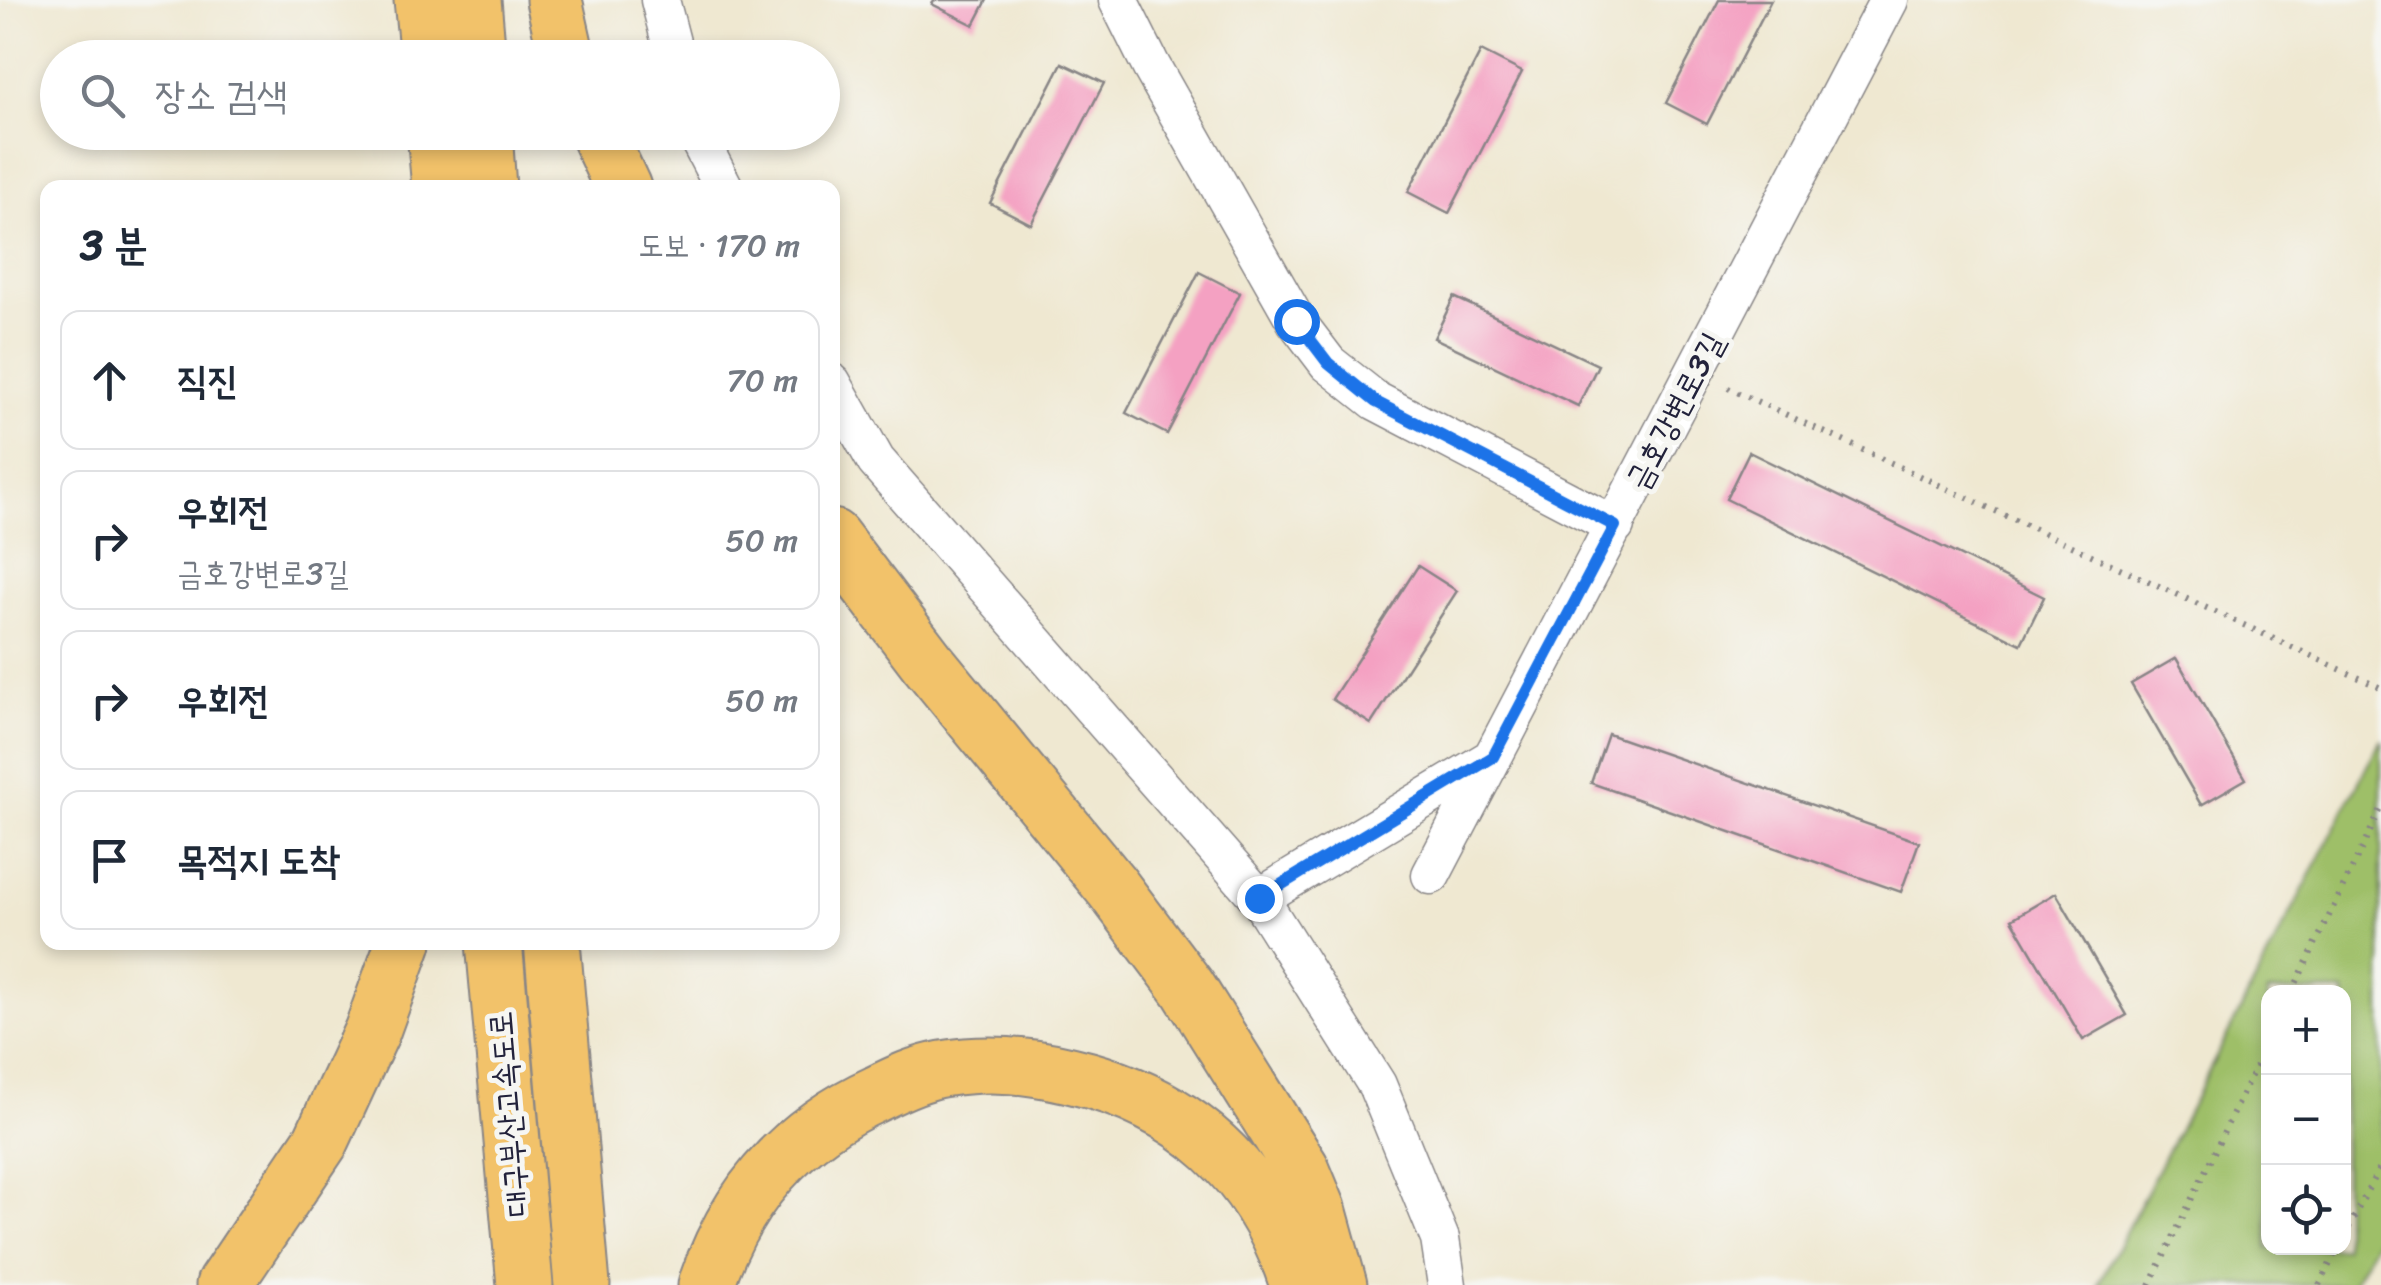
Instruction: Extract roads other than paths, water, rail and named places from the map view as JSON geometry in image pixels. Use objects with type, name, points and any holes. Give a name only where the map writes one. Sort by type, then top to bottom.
[{"type":"highway","points":[[422,0],[426,40]]},
{"type":"highway","points":[[473,0],[476,40]]},
{"type":"highway","points":[[554,0],[564,40]]},
{"type":"highway","points":[[606,150],[620,180]]},
{"type":"highway","points":[[447,159],[477,180]]},
{"type":"highway","points":[[840,548],[928,663],[1112,886],[1188,988],[1301,1168],[1318,1209],[1339,1285]]},
{"type":"highway","points":[[224,1285],[322,1142],[372,1031],[401,950]]},
{"type":"highway","name":"대구부산고속도로","points":[[495,950],[525,1285]]},
{"type":"highway","name":"대구부산고속도로","points":[[553,950],[582,1285]]},
{"type":"highway","points":[[706,1285],[714,1261],[744,1206],[776,1163],[809,1131],[846,1108],[911,1077],[941,1069],[983,1066],[1050,1070],[1092,1080],[1133,1093],[1192,1128],[1242,1175],[1264,1204],[1283,1239],[1298,1285]]},
{"type":"street","points":[[660,0],[670,40]]},
{"type":"street","points":[[1118,0],[1151,66],[1296,321],[1328,363],[1376,402],[1615,526]]},
{"type":"street","name":"금호강변로3길","points":[[1432,875],[1890,0]]},
{"type":"street","points":[[704,150],[720,180]]},
{"type":"street","points":[[840,397],[876,462],[1259,898],[1376,1084],[1440,1239],[1447,1285]]},
{"type":"street","points":[[1259,898],[1493,757]]}]
